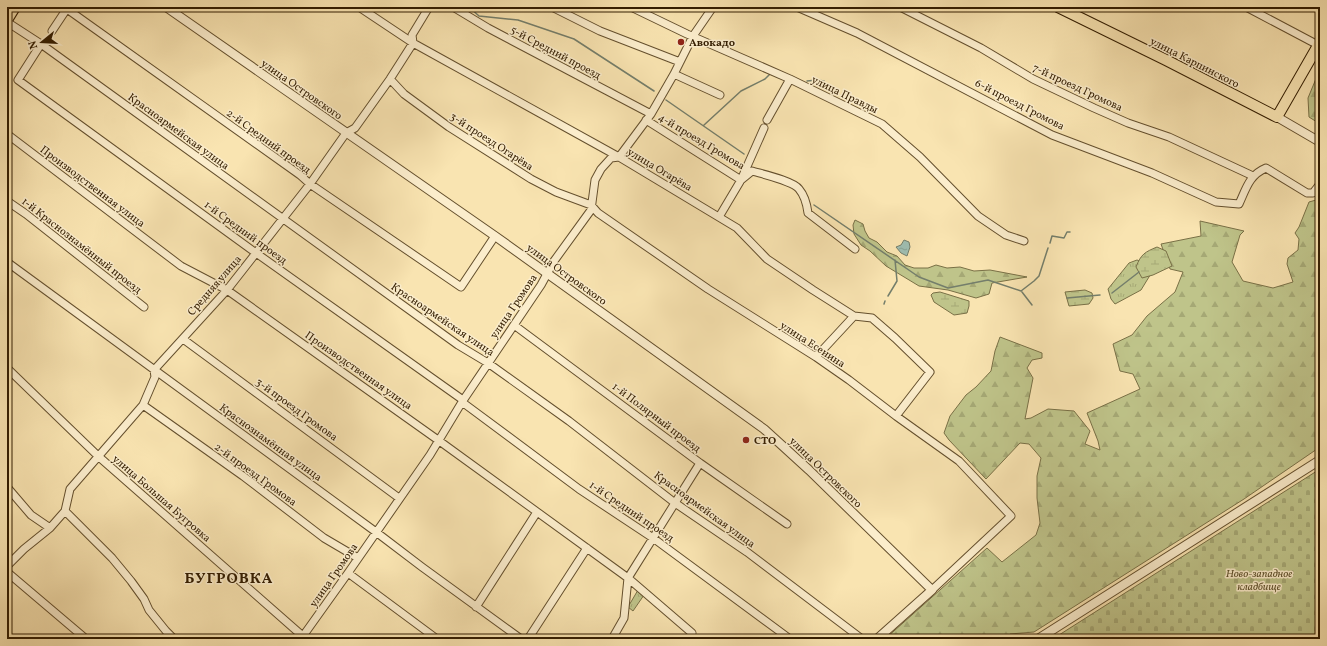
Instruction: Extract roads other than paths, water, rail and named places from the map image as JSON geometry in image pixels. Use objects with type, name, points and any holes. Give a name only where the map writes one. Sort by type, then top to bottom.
[{"type":"main road","points":[[7,21],[15,7]]},
{"type":"main road","name":"улица Карпинского","points":[[1058,7],[1277,117]]},
{"type":"main road","points":[[1277,117],[1319,44]]},
{"type":"street","name":"улица Островского","points":[[166,7],[495,236],[764,429],[809,470],[932,590]]},
{"type":"street","name":"улица Огарёва","points":[[359,7],[413,43],[619,157],[737,228],[767,260],[854,316],[872,318],[930,372],[896,416]]},
{"type":"street","name":"Средняя улица","points":[[7,566],[24,549],[50,528],[65,511],[70,489],[142,405],[155,377],[154,370],[227,290],[310,184],[346,133],[355,128],[390,79],[413,43],[412,36],[429,7]]},
{"type":"street","name":"5-й Средний проезд","points":[[453,7],[649,117]]},
{"type":"street","points":[[552,7],[600,31],[680,62]]},
{"type":"street","name":"улица Правды","points":[[631,7],[687,34],[790,79],[882,124],[920,157],[978,216],[1006,235],[1024,241]]},
{"type":"street","name":"улица Громова","points":[[305,638],[430,454],[462,401],[548,274],[554,261],[591,210],[593,187],[598,174],[611,158],[619,157],[649,117],[674,74],[693,36],[713,7]]},
{"type":"street","name":"6-й проезд Громова","points":[[797,7],[857,33],[1052,135],[1152,173],[1216,202],[1239,204],[1253,176]]},
{"type":"street","name":"7-й проезд Громова","points":[[900,7],[981,48],[1040,82],[1128,123],[1169,137],[1253,176]]},
{"type":"street","points":[[1246,7],[1319,44]]},
{"type":"street","points":[[52,31],[67,8]]},
{"type":"street","name":"2-й Средний проезд","points":[[67,8],[310,184],[461,287],[495,236]]},
{"type":"street","name":"Красноармейская улица","points":[[7,21],[458,345],[488,363],[575,426],[675,503],[747,552],[862,639]]},
{"type":"street","name":"1-й Средний проезд","points":[[41,44],[18,80],[462,401],[579,489],[653,538],[790,639]]},
{"type":"street","points":[[674,74],[720,96]]},
{"type":"street","name":"3-й проезд Огарёва","points":[[390,79],[404,94],[448,127],[531,179],[556,192],[591,205]]},
{"type":"street","points":[[767,120],[790,79]]},
{"type":"street","name":"4-й проезд Громова","points":[[649,117],[741,180],[752,171],[788,182],[799,188],[807,204],[808,214],[855,249]]},
{"type":"street","name":"улица Карпинского","points":[[1277,117],[1320,142]]},
{"type":"street","points":[[719,217],[741,180],[764,128]]},
{"type":"street","name":"Производственная улица","points":[[7,134],[181,266],[227,290],[587,548],[628,578],[692,633]]},
{"type":"street","points":[[1253,176],[1257,171],[1266,168],[1307,193],[1313,193],[1320,184]]},
{"type":"street","name":"1-й Краснознамённый проезд","points":[[7,201],[26,214],[144,307]]},
{"type":"street","name":"улица Есенина","points":[[591,205],[598,213],[708,289],[797,347],[816,357],[959,461],[1011,516],[932,590]]},
{"type":"street","name":"Краснознамённая улица","points":[[7,262],[476,607],[522,639]]},
{"type":"street","points":[[816,357],[854,316]]},
{"type":"street","name":"1-й Полярный проезд","points":[[514,325],[700,463],[787,524]]},
{"type":"street","name":"3-й проезд Громова","points":[[182,339],[399,498]]},
{"type":"street","name":"улица Большая Бугровка","points":[[7,368],[98,456],[305,638]]},
{"type":"street","name":"2-й проезд Громова","points":[[142,405],[241,475],[324,538],[358,558]]},
{"type":"street","points":[[1038,639],[1320,460]]},
{"type":"street","points":[[612,639],[624,618],[628,578],[700,463]]},
{"type":"street","points":[[7,487],[31,515],[50,528]]},
{"type":"street","points":[[65,511],[112,558],[144,599],[149,610],[174,639]]},
{"type":"street","points":[[476,607],[537,512]]},
{"type":"street","points":[[528,639],[587,548]]},
{"type":"street","points":[[7,572],[86,639]]},
{"type":"street","points":[[348,573],[437,639]]},
{"type":"street","points":[[877,639],[932,590]]},
{"type":"water","points":[[904,240],[909,242],[910,247],[907,256],[901,253],[896,247],[901,245]]},
{"type":"waterway","points":[[469,7],[479,16],[518,20],[574,39],[654,91]]},
{"type":"waterway","points":[[704,125],[741,91],[765,79],[771,73]]},
{"type":"waterway","points":[[807,81],[824,81]]},
{"type":"waterway","points":[[666,100],[744,154]]},
{"type":"waterway","points":[[814,205],[919,277],[948,288],[988,280],[1021,291],[1039,276],[1048,248]]},
{"type":"waterway","points":[[1050,243],[1052,236],[1064,238],[1067,232],[1070,232]]},
{"type":"waterway","points":[[888,296],[897,281],[895,260]]},
{"type":"waterway","points":[[1112,293],[1139,272]]},
{"type":"waterway","points":[[1022,292],[1032,305]]},
{"type":"waterway","points":[[1067,298],[1100,295]]},
{"type":"place","name":"Авокадо","points":[[681,42]]},
{"type":"place","name":"СТО","points":[[746,440]]},
{"type":"district","name":"БУГРОВКА","points":[[229,578]]},
{"type":"park label","name":"Ново-западное кладбище","points":[[1259,579]]}]
